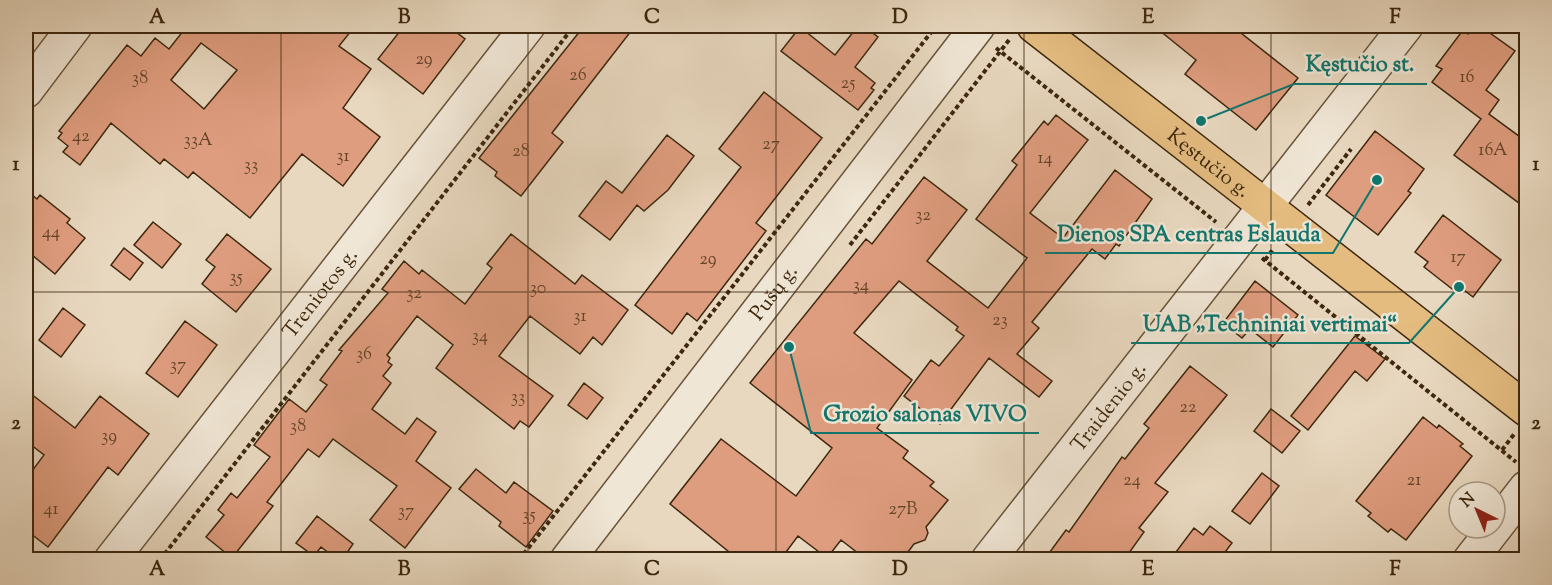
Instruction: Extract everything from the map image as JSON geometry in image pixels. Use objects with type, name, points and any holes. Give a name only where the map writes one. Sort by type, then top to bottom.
[{"type":"main road","name":"Kęstučio g.","points":[[1034,26],[1527,409]]},
{"type":"street","points":[[26,91],[75,26]]},
{"type":"street","name":"Treniotos g.","points":[[111,560],[528,26]]},
{"type":"street","name":"Traidenio g.","points":[[988,560],[1406,26]]},
{"type":"street","name":"Pušų g.","points":[[567,560],[976,28]]},
{"type":"street","points":[[1470,560],[1522,476]]},
{"type":"path","points":[[160,560],[574,26]]},
{"type":"path","points":[[519,560],[936,26]]},
{"type":"path","points":[[976,28],[1239,240],[1522,476]]},
{"type":"building","points":[[178,26],[355,26],[339,46],[371,69],[343,108],[380,137],[343,186],[302,154],[250,218],[193,172],[188,178],[164,159],[160,164],[111,123],[80,165],[63,152],[68,146],[58,138],[62,133],[59,131],[127,45],[141,56],[155,38],[169,49],[184,30]],"holes":[[[201,43],[237,70],[204,109],[171,80]]]},
{"type":"building","points":[[404,26],[448,26],[465,39],[423,94],[378,59]]},
{"type":"building","points":[[584,26],[635,26],[552,133],[563,142],[521,196],[495,176],[497,172],[479,158]]},
{"type":"building","points":[[858,26],[863,26],[878,37],[855,67],[875,83],[871,88],[874,90],[858,110],[781,51],[800,27],[835,55]]},
{"type":"building","points":[[1154,26],[1232,26],[1298,78],[1256,130],[1185,74],[1196,60]]},
{"type":"building","points":[[1475,26],[1480,26],[1515,51],[1486,90],[1499,100],[1489,114],[1527,142],[1527,209],[1454,155],[1481,119],[1432,82],[1442,69],[1436,66],[1463,30],[1468,34]]},
{"type":"building","points":[[764,92],[822,138],[756,223],[766,231],[697,321],[687,313],[672,334],[635,305],[741,167],[719,149]]},
{"type":"building","points":[[1056,115],[1088,140],[1030,213],[1063,238],[1115,170],[1152,199],[1119,246],[1116,244],[1105,259],[1092,249],[1032,322],[1039,328],[1017,354],[1052,381],[1039,397],[989,358],[940,424],[904,396],[931,360],[939,366],[964,336],[956,330],[958,327],[899,281],[854,333],[912,380],[877,428],[908,451],[903,458],[934,482],[930,486],[948,500],[926,527],[928,533],[925,540],[914,544],[902,560],[867,560],[841,540],[827,558],[798,536],[780,560],[739,560],[670,504],[721,439],[796,496],[832,448],[750,383],[866,239],[872,244],[924,177],[967,210],[927,261],[988,308],[1027,258],[976,219],[1017,165],[1012,161],[1044,121],[1048,125]]},
{"type":"building","points":[[1375,131],[1424,169],[1408,191],[1411,193],[1378,235],[1326,195]]},
{"type":"building","points":[[667,135],[694,156],[668,190],[644,211],[637,205],[610,240],[579,216],[606,181],[622,193]]},
{"type":"building","points":[[26,190],[37,199],[40,195],[70,219],[67,223],[85,238],[55,274],[26,250]]},
{"type":"building","points":[[1443,215],[1501,260],[1473,297],[1460,287],[1456,292],[1424,267],[1428,262],[1415,252]]},
{"type":"building","points":[[153,222],[181,244],[162,268],[134,245]]},
{"type":"building","points":[[227,234],[271,269],[236,312],[202,284],[215,267],[206,260]]},
{"type":"building","points":[[511,234],[575,284],[582,275],[628,310],[602,345],[593,337],[580,354],[530,316],[499,356],[553,396],[529,427],[520,421],[514,429],[436,368],[453,345],[417,316],[387,355],[390,358],[388,362],[392,365],[383,376],[391,383],[372,409],[405,434],[417,418],[436,432],[416,461],[451,488],[405,548],[370,520],[397,486],[333,439],[319,457],[308,449],[267,502],[273,506],[232,558],[206,537],[224,515],[218,510],[231,493],[237,498],[270,457],[254,445],[289,399],[306,412],[327,385],[320,380],[342,351],[339,350],[388,293],[382,289],[404,261],[419,274],[422,270],[465,304],[492,268],[487,264]]},
{"type":"building","points":[[124,248],[143,263],[130,280],[111,265]]},
{"type":"building","points":[[1255,281],[1298,315],[1273,347],[1250,329],[1242,338],[1223,323]]},
{"type":"building","points":[[63,308],[85,325],[61,357],[39,340]]},
{"type":"building","points":[[185,321],[217,345],[178,397],[146,373]]},
{"type":"building","points":[[1355,336],[1385,359],[1367,381],[1355,371],[1308,430],[1291,416]]},
{"type":"building","points":[[1190,366],[1227,395],[1155,483],[1168,492],[1139,528],[1144,532],[1124,560],[1044,560],[1066,530],[1069,532],[1122,457],[1125,459],[1149,428],[1144,424]]},
{"type":"building","points":[[584,383],[603,398],[587,419],[568,405]]},
{"type":"building","points":[[26,390],[75,428],[100,396],[149,434],[118,475],[108,467],[48,547],[26,530],[26,479],[44,455],[26,441]]},
{"type":"building","points":[[1271,409],[1300,431],[1282,453],[1254,431]]},
{"type":"building","points":[[1423,417],[1437,428],[1439,425],[1463,444],[1460,446],[1472,456],[1453,480],[1447,480],[1447,488],[1406,540],[1391,529],[1388,532],[1368,516],[1371,513],[1356,501]]},
{"type":"building","points":[[476,469],[506,493],[514,482],[553,511],[526,547],[499,526],[501,522],[459,489]]},
{"type":"building","points":[[1262,473],[1279,486],[1250,524],[1232,511]]},
{"type":"building","points":[[317,516],[353,544],[342,560],[338,560],[321,547],[314,556],[296,543]]},
{"type":"building","points":[[1210,526],[1232,543],[1219,560],[1170,560],[1194,528],[1203,535]]},
{"type":"place","name":"Kęstučio st.","points":[[1201,121]]},
{"type":"place","name":"Dienos SPA centras Eslauda","points":[[1377,180]]},
{"type":"place","name":"UAB „Techniniai vertimai“","points":[[1459,287]]},
{"type":"place","name":"Grozio salonas VIVO","points":[[789,347]]}]
